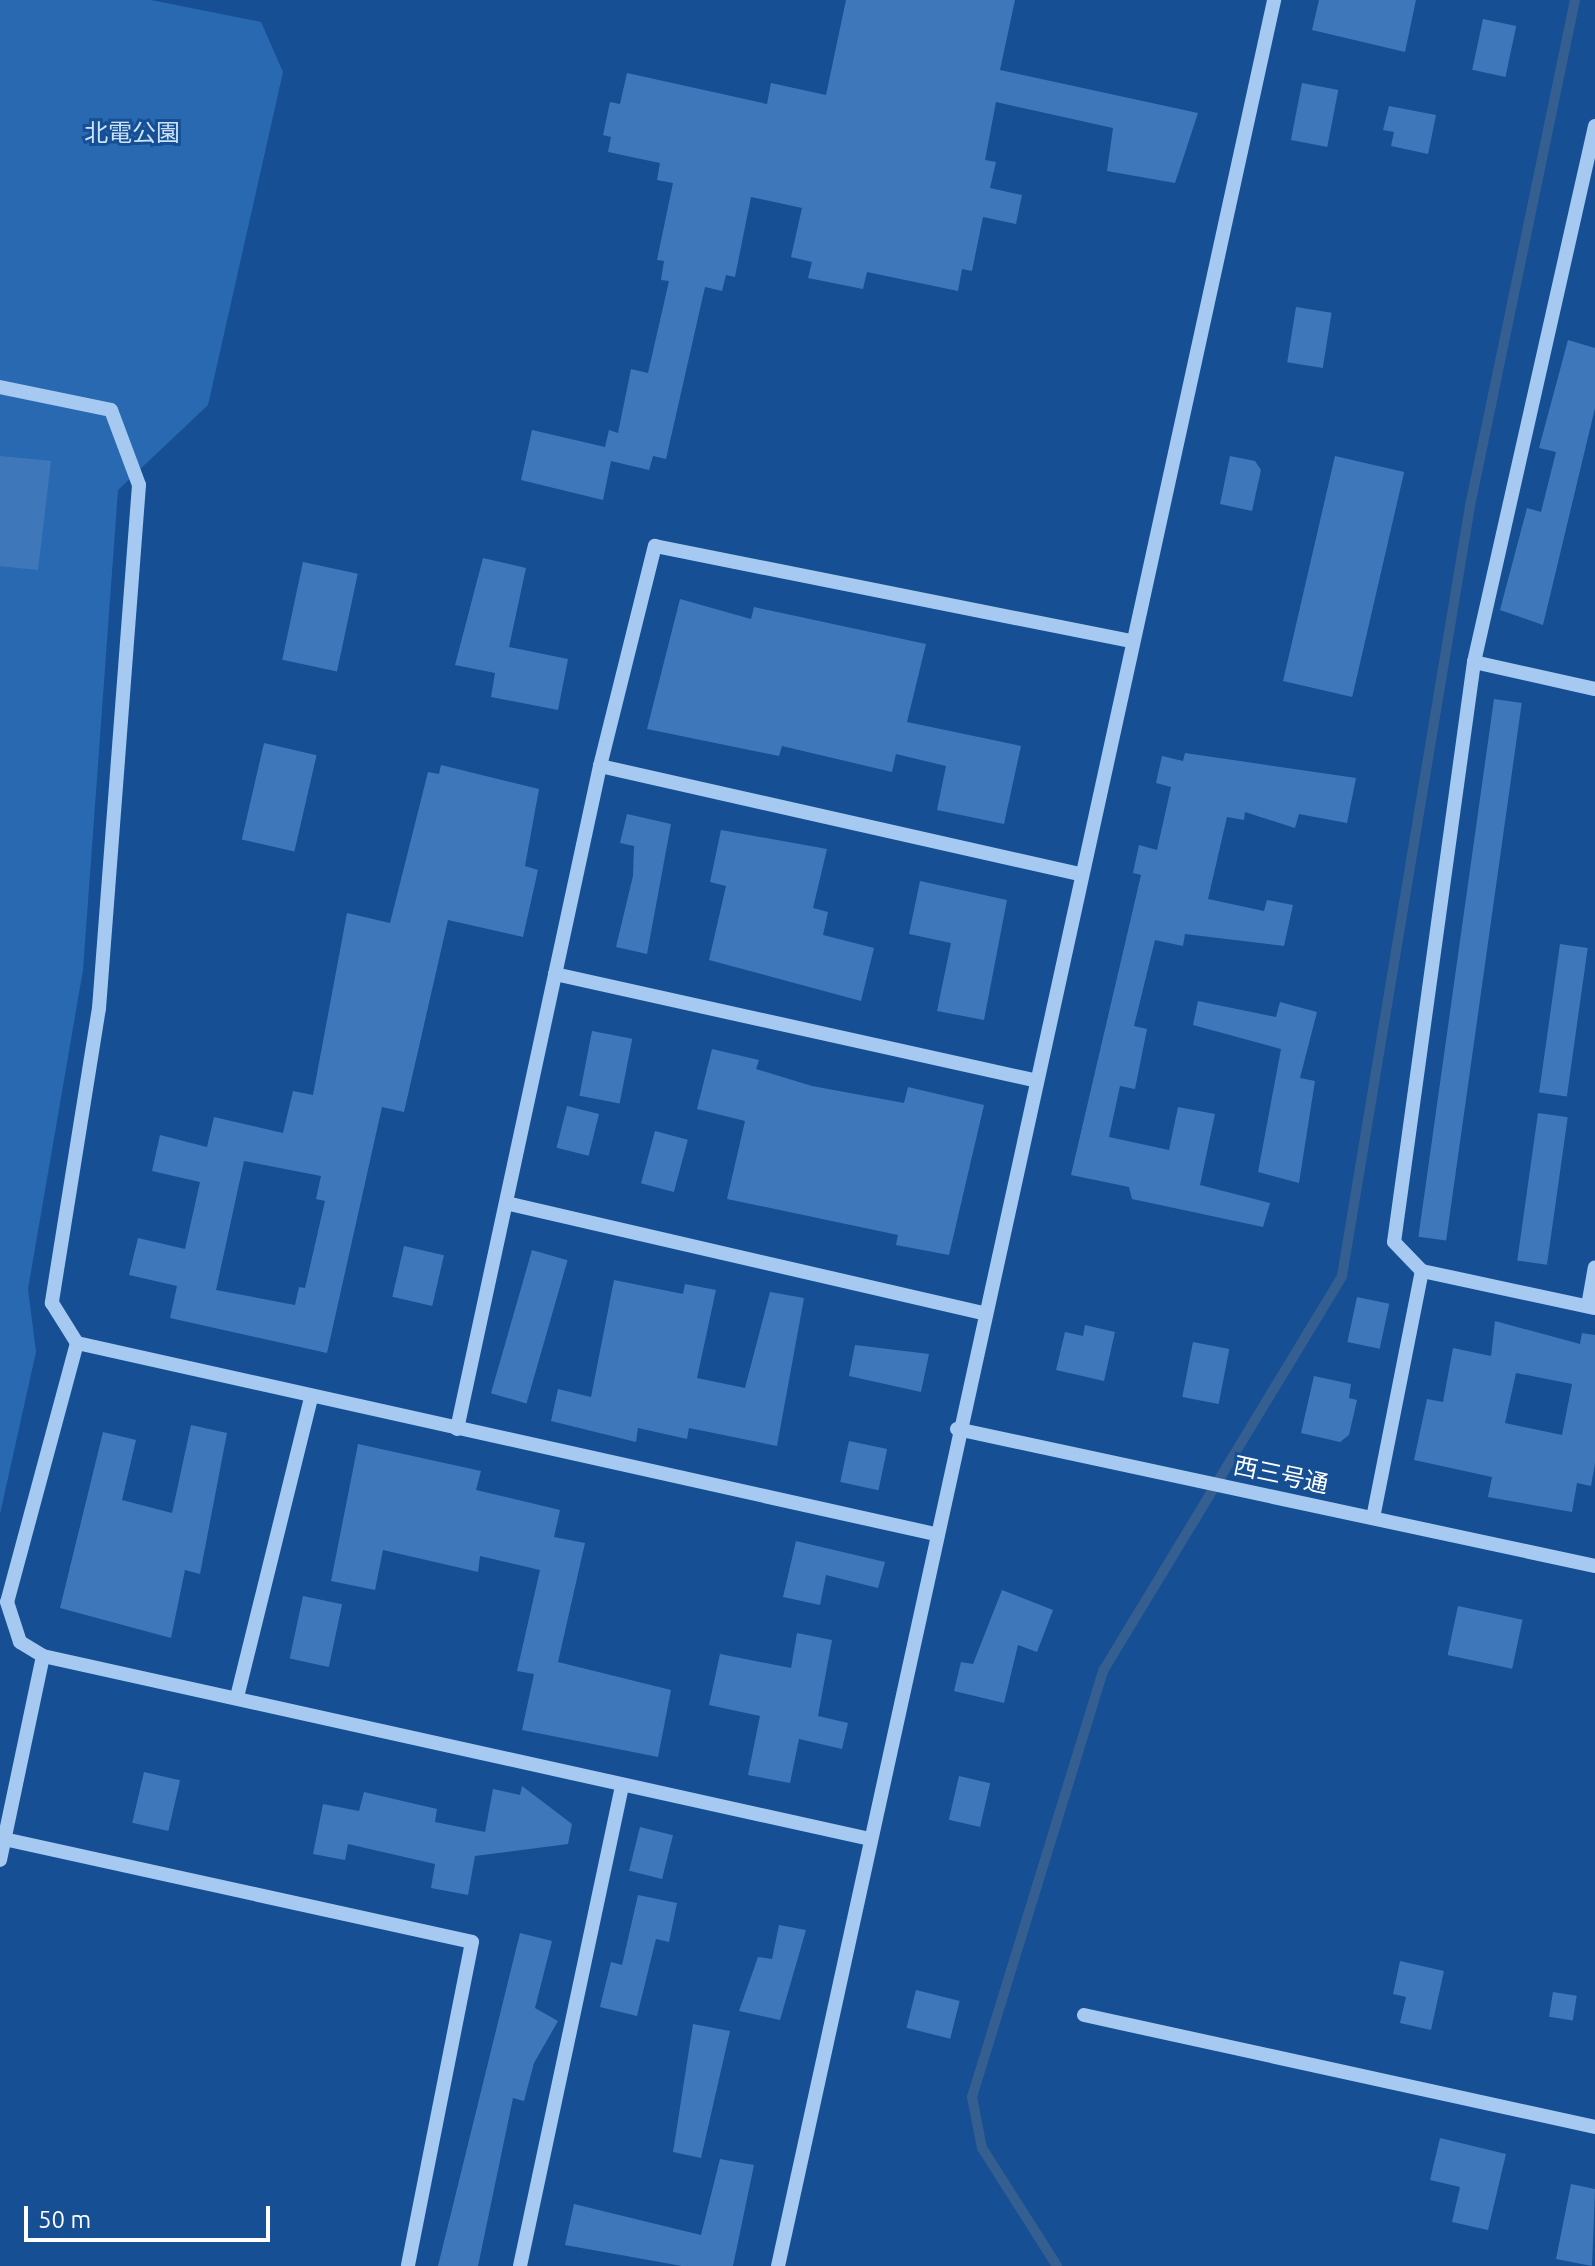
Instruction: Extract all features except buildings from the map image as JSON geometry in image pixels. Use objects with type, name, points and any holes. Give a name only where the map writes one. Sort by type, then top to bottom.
[{"type":"street","points":[[778,2266],[957,1429],[985,1314],[1274,0]]},
{"type":"street","points":[[1595,126],[1474,662],[1394,1242],[1422,1271],[1592,1307],[1595,1268]]},
{"type":"street","points":[[0,387],[111,410],[139,485],[99,1008],[52,1303],[77,1343],[311,1398],[935,1534]]},
{"type":"street","points":[[457,1429],[600,766],[655,546],[1132,641]]},
{"type":"street","points":[[1474,662],[1595,689]]},
{"type":"street","points":[[600,766],[1080,874]]},
{"type":"street","points":[[555,974],[1036,1081]]},
{"type":"street","points":[[506,1203],[985,1314]]},
{"type":"street","points":[[1373,1518],[1422,1271]]},
{"type":"street","points":[[77,1343],[3,1602],[20,1642],[43,1656],[870,1839]]},
{"type":"street","points":[[237,1697],[311,1398]]},
{"type":"street","name":"西三号通","points":[[957,1429],[1595,1566]]},
{"type":"street","points":[[0,1860],[43,1656]]},
{"type":"street","points":[[520,2266],[622,1786]]},
{"type":"street","points":[[4,1839],[472,1942],[408,2266]]},
{"type":"street","points":[[1084,2015],[1595,2127]]},
{"type":"green space","name":"北電公園","points":[[0,0],[151,0],[261,22],[283,72],[208,405],[118,490],[83,970],[28,1289],[36,1352],[0,1514]]},
{"type":"waterway","points":[[1057,2266],[982,2148],[972,2097],[1103,1671],[1342,1276],[1470,506],[1575,0]]}]
